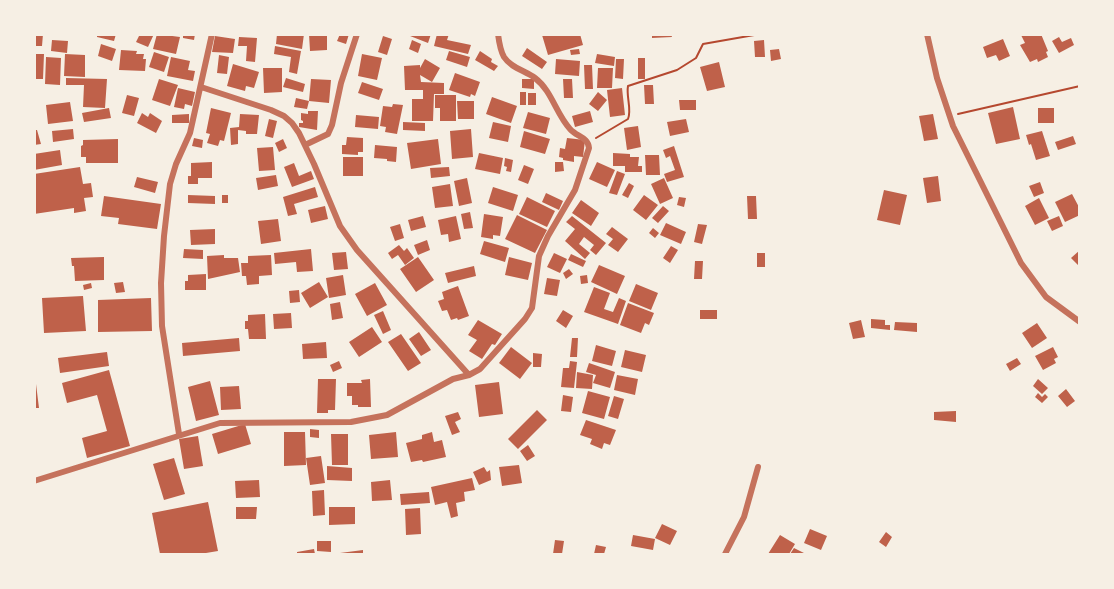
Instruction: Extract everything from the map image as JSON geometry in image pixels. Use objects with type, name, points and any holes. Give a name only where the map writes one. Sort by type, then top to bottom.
[{"type":"street","points":[[179,434],[162,326],[161,283],[171,184],[176,164],[190,133],[212,34]]},
{"type":"street","points":[[305,145],[328,134],[357,34]]},
{"type":"street","points":[[34,481],[220,423],[351,422],[387,415],[453,379],[469,375],[480,369],[525,319],[532,308],[539,256],[575,190],[589,148],[588,142],[571,131],[536,78],[516,68],[505,59],[499,45],[498,34]]},
{"type":"street","points":[[927,34],[937,78],[957,137],[997,217],[1030,278],[1046,297],[1080,322]]},
{"type":"street","points":[[201,87],[284,116],[292,123],[305,145],[340,226],[357,250],[469,375]]},
{"type":"street","points":[[725,555],[744,518],[758,467]]},
{"type":"path","points":[[588,142],[628,119],[630,115],[628,86],[677,70],[696,58],[703,44],[760,34]]},
{"type":"path","points":[[950,116],[1080,86]]},
{"type":"building","points":[[34,34],[43,34],[42,46],[34,46]]},
{"type":"building","points":[[97,34],[116,34],[114,41],[97,37]]},
{"type":"building","points":[[140,34],[154,34],[148,47],[136,42]]},
{"type":"building","points":[[157,34],[180,37],[176,54],[153,49]]},
{"type":"building","points":[[183,34],[195,34],[194,40],[183,38]]},
{"type":"building","points":[[277,34],[304,34],[302,49],[276,44]]},
{"type":"building","points":[[309,34],[327,34],[327,50],[310,51]]},
{"type":"building","points":[[340,34],[349,34],[346,44],[337,41]]},
{"type":"building","points":[[405,34],[431,34],[428,43]]},
{"type":"building","points":[[437,34],[449,34],[447,40],[471,45],[468,54],[434,46]]},
{"type":"building","points":[[580,34],[583,45],[548,55],[542,35]]},
{"type":"building","points":[[652,34],[671,34],[672,37],[652,38]]},
{"type":"building","points":[[1041,34],[1048,57],[1038,62],[1037,59],[1030,62],[1020,45],[1025,43],[1021,35]]},
{"type":"building","points":[[215,36],[235,39],[233,53],[212,52]]},
{"type":"building","points":[[383,36],[392,39],[387,55],[378,52]]},
{"type":"building","points":[[239,37],[257,38],[255,62],[246,61],[247,46],[238,46]]},
{"type":"building","points":[[1059,37],[1062,42],[1071,38],[1074,45],[1059,53],[1052,41]]},
{"type":"building","points":[[1003,39],[1010,56],[999,61],[996,55],[987,58],[983,47]]},
{"type":"building","points":[[52,40],[68,41],[67,53],[51,51]]},
{"type":"building","points":[[412,40],[421,44],[418,53],[409,49]]},
{"type":"building","points":[[764,40],[765,57],[755,57],[754,41]]},
{"type":"building","points":[[101,44],[116,49],[112,61],[98,56]]},
{"type":"building","points":[[275,46],[301,51],[297,74],[289,72],[291,57],[274,54]]},
{"type":"building","points":[[527,48],[547,62],[542,69],[522,56]]},
{"type":"building","points":[[579,49],[580,54],[571,55],[570,50]]},
{"type":"building","points":[[779,49],[781,59],[771,61],[770,50]]},
{"type":"building","points":[[121,50],[144,54],[145,71],[119,70]]},
{"type":"building","points":[[449,51],[470,57],[467,67],[446,60]]},
{"type":"building","points":[[480,51],[498,66],[494,71],[475,60]]},
{"type":"building","points":[[154,52],[169,57],[164,72],[149,67]]},
{"type":"building","points":[[34,54],[44,54],[43,79],[34,79]]},
{"type":"building","points":[[65,54],[85,55],[85,77],[64,76]]},
{"type":"building","points":[[362,54],[382,58],[377,80],[358,76]]},
{"type":"building","points":[[597,54],[615,57],[614,66],[595,63]]},
{"type":"building","points":[[219,55],[229,57],[227,74],[217,73]]},
{"type":"building","points":[[46,57],[61,58],[60,85],[45,84]]},
{"type":"building","points":[[171,57],[190,61],[188,70],[195,71],[193,81],[167,76]]},
{"type":"building","points":[[638,58],[645,58],[645,79],[638,79]]},
{"type":"building","points":[[425,59],[440,68],[432,82],[420,75],[421,82],[444,83],[444,94],[434,94],[433,121],[412,121],[412,99],[423,99],[423,90],[405,90],[404,66],[420,65],[420,68]]},
{"type":"building","points":[[556,59],[580,61],[579,76],[555,74]]},
{"type":"building","points":[[616,59],[624,59],[623,79],[615,78]]},
{"type":"building","points":[[719,62],[725,87],[707,91],[700,67]]},
{"type":"building","points":[[233,64],[259,72],[254,88],[246,86],[245,91],[227,86]]},
{"type":"building","points":[[584,65],[592,65],[593,89],[585,89]]},
{"type":"building","points":[[263,68],[282,68],[282,92],[264,93]]},
{"type":"building","points":[[598,68],[613,68],[612,88],[597,88]]},
{"type":"building","points":[[455,73],[480,82],[475,96],[471,94],[470,97],[449,90]]},
{"type":"building","points":[[66,78],[107,79],[105,108],[83,107],[84,85],[66,85]]},
{"type":"building","points":[[286,78],[305,84],[303,92],[283,87]]},
{"type":"building","points":[[159,79],[178,85],[170,106],[152,100]]},
{"type":"building","points":[[311,79],[331,80],[329,103],[309,101]]},
{"type":"building","points":[[522,79],[534,79],[534,89],[522,88]]},
{"type":"building","points":[[563,79],[572,79],[573,98],[564,98]]},
{"type":"building","points":[[362,82],[383,89],[379,100],[358,93]]},
{"type":"building","points":[[644,85],[653,85],[654,104],[645,104]]},
{"type":"building","points":[[178,88],[195,92],[192,106],[185,104],[184,109],[174,107]]},
{"type":"building","points":[[622,88],[625,115],[610,117],[607,90]]},
{"type":"building","points":[[520,92],[526,92],[526,105],[520,105]]},
{"type":"building","points":[[598,92],[607,100],[598,111],[589,104]]},
{"type":"building","points":[[528,93],[536,93],[536,105],[528,105]]},
{"type":"building","points":[[127,95],[139,98],[134,116],[122,113]]},
{"type":"building","points":[[435,95],[456,95],[456,121],[440,121],[440,108],[435,108]]},
{"type":"building","points":[[492,97],[517,106],[511,123],[486,114]]},
{"type":"building","points":[[296,98],[309,101],[307,109],[294,107]]},
{"type":"building","points":[[679,100],[696,100],[696,110],[680,110]]},
{"type":"building","points":[[457,101],[474,101],[474,119],[458,119]]},
{"type":"building","points":[[70,102],[73,121],[48,124],[46,105]]},
{"type":"building","points":[[393,104],[403,105],[397,134],[385,132],[386,127],[380,126],[383,106],[392,107]]},
{"type":"building","points":[[1013,107],[1020,139],[996,144],[988,113]]},
{"type":"building","points":[[109,108],[111,118],[84,122],[82,113]]},
{"type":"building","points":[[211,108],[231,113],[224,141],[220,140],[218,146],[207,143],[210,134],[206,133]]},
{"type":"building","points":[[1038,108],[1054,108],[1054,123],[1038,123]]},
{"type":"building","points":[[308,111],[318,111],[317,130],[299,127],[299,123],[303,123],[301,113],[308,114]]},
{"type":"building","points":[[590,111],[593,122],[575,127],[572,116]]},
{"type":"building","points":[[528,112],[550,118],[546,134],[523,128]]},
{"type":"building","points":[[142,113],[148,117],[150,113],[162,121],[156,133],[137,123]]},
{"type":"building","points":[[189,114],[189,123],[172,123],[172,115]]},
{"type":"building","points":[[240,114],[259,115],[257,134],[246,134],[246,131],[238,130],[238,144],[231,145],[230,128],[239,127]]},
{"type":"building","points":[[933,114],[938,139],[924,141],[919,116]]},
{"type":"building","points":[[356,115],[379,117],[378,129],[355,127]]},
{"type":"building","points":[[269,119],[277,121],[273,138],[265,136]]},
{"type":"building","points":[[686,119],[689,132],[670,136],[667,122]]},
{"type":"building","points":[[403,122],[425,123],[425,131],[403,130]]},
{"type":"building","points":[[493,122],[511,126],[508,142],[489,138]]},
{"type":"building","points":[[638,126],[641,147],[627,150],[624,128]]},
{"type":"building","points":[[73,129],[74,139],[53,142],[52,131]]},
{"type":"building","points":[[471,129],[473,157],[452,159],[450,131]]},
{"type":"building","points":[[34,130],[37,130],[41,144],[34,145]]},
{"type":"building","points":[[524,131],[550,139],[545,154],[520,147]]},
{"type":"building","points":[[1042,131],[1050,156],[1036,160],[1026,135]]},
{"type":"building","points":[[1073,136],[1076,144],[1058,150],[1055,142]]},
{"type":"building","points":[[347,137],[363,138],[363,152],[358,152],[358,155],[342,154],[342,145],[346,145]]},
{"type":"building","points":[[194,138],[203,140],[202,148],[192,146]]},
{"type":"building","points":[[567,138],[585,140],[583,157],[574,156],[574,162],[559,157],[560,148],[565,149]]},
{"type":"building","points":[[118,139],[118,163],[86,163],[86,157],[81,157],[83,140]]},
{"type":"building","points":[[283,139],[287,148],[279,152],[275,143]]},
{"type":"building","points":[[438,139],[441,164],[411,169],[407,143]]},
{"type":"building","points":[[375,145],[397,147],[396,162],[374,158]]},
{"type":"building","points":[[674,146],[684,177],[667,182],[664,174],[675,170],[670,156],[666,158],[663,150]]},
{"type":"building","points":[[273,147],[275,170],[259,171],[257,148]]},
{"type":"building","points":[[60,150],[62,165],[34,170],[34,154]]},
{"type":"building","points":[[479,153],[503,158],[500,174],[475,169]]},
{"type":"building","points":[[613,153],[639,157],[638,166],[642,166],[642,172],[625,172],[625,166],[613,166]]},
{"type":"building","points":[[645,155],[659,155],[660,175],[646,175]]},
{"type":"building","points":[[343,157],[363,157],[363,176],[343,176]]},
{"type":"building","points":[[505,158],[513,160],[511,172],[506,171]]},
{"type":"building","points":[[212,162],[212,178],[198,178],[198,184],[188,184],[188,176],[191,176],[191,163]]},
{"type":"building","points":[[555,162],[563,162],[564,171],[555,172]]},
{"type":"building","points":[[597,162],[615,170],[607,187],[589,179]]},
{"type":"building","points":[[294,163],[299,176],[311,171],[314,179],[292,187],[284,167]]},
{"type":"building","points":[[524,165],[534,169],[528,184],[518,180]]},
{"type":"building","points":[[80,167],[83,184],[91,183],[93,197],[84,198],[86,211],[74,213],[74,208],[34,214],[34,174]]},
{"type":"building","points":[[449,167],[450,176],[431,178],[430,168]]},
{"type":"building","points":[[617,171],[625,174],[617,195],[609,193]]},
{"type":"building","points":[[276,175],[278,186],[258,190],[256,178]]},
{"type":"building","points":[[938,176],[941,201],[927,203],[923,178]]},
{"type":"building","points":[[137,177],[158,182],[155,193],[134,187]]},
{"type":"building","points":[[467,178],[472,203],[459,206],[454,181]]},
{"type":"building","points":[[664,178],[673,198],[660,204],[651,184]]},
{"type":"building","points":[[1040,182],[1044,193],[1034,197],[1029,186]]},
{"type":"building","points":[[629,183],[634,186],[628,198],[622,195]]},
{"type":"building","points":[[450,184],[453,206],[435,208],[432,187]]},
{"type":"building","points":[[315,187],[318,197],[294,204],[297,214],[288,216],[283,197]]},
{"type":"building","points":[[493,187],[518,195],[513,211],[488,203]]},
{"type":"building","points":[[884,190],[907,195],[900,225],[877,220]]},
{"type":"building","points":[[546,193],[563,201],[559,210],[542,202]]},
{"type":"building","points":[[1072,194],[1080,209],[1080,215],[1065,222],[1055,202]]},
{"type":"building","points":[[188,195],[215,196],[215,204],[188,203]]},
{"type":"building","points":[[222,195],[228,195],[228,203],[222,203]]},
{"type":"building","points":[[644,195],[658,205],[646,220],[633,210]]},
{"type":"building","points":[[104,196],[161,204],[157,229],[118,224],[119,218],[101,216]]},
{"type":"building","points":[[747,196],[756,196],[757,219],[748,219]]},
{"type":"building","points":[[527,197],[555,211],[547,227],[519,214]]},
{"type":"building","points":[[679,197],[686,198],[684,207],[677,205]]},
{"type":"building","points":[[1039,198],[1049,218],[1035,225],[1025,206]]},
{"type":"building","points":[[581,200],[599,213],[591,226],[572,213]]},
{"type":"building","points":[[325,206],[328,219],[311,223],[308,210]]},
{"type":"building","points":[[663,206],[669,211],[658,223],[652,218]]},
{"type":"building","points":[[470,212],[473,228],[464,229],[461,214]]},
{"type":"building","points":[[484,214],[503,217],[500,236],[493,235],[493,239],[481,237]]},
{"type":"building","points":[[517,215],[547,230],[535,253],[505,239]]},
{"type":"building","points":[[423,216],[426,227],[411,231],[408,220]]},
{"type":"building","points":[[456,216],[461,239],[449,242],[448,234],[441,235],[438,220]]},
{"type":"building","points":[[572,216],[606,243],[596,255],[590,250],[594,245],[584,237],[579,244],[590,253],[585,259],[565,241],[575,229],[566,222]]},
{"type":"building","points":[[1059,216],[1063,226],[1052,231],[1047,221]]},
{"type":"building","points":[[278,219],[281,241],[261,244],[258,221]]},
{"type":"building","points":[[666,223],[686,232],[681,244],[660,235]]},
{"type":"building","points":[[400,224],[404,238],[395,241],[390,227]]},
{"type":"building","points":[[698,224],[707,225],[702,244],[694,242]]},
{"type":"building","points":[[612,227],[628,239],[618,252],[608,245],[613,239],[606,234]]},
{"type":"building","points":[[653,228],[659,233],[655,238],[649,233]]},
{"type":"building","points":[[215,229],[215,244],[191,245],[190,230]]},
{"type":"building","points":[[427,240],[430,250],[418,255],[414,245]]},
{"type":"building","points":[[484,241],[509,248],[505,262],[480,254]]},
{"type":"building","points":[[399,245],[404,251],[407,248],[414,258],[405,265],[398,255],[392,259],[388,253]]},
{"type":"building","points":[[671,246],[678,250],[670,263],[663,258]]},
{"type":"building","points":[[184,249],[203,250],[203,259],[183,258]]},
{"type":"building","points":[[311,249],[313,271],[297,272],[296,262],[275,264],[274,253]]},
{"type":"building","points":[[1080,250],[1080,267],[1071,258]]},
{"type":"building","points":[[346,252],[348,269],[334,270],[332,253]]},
{"type":"building","points":[[554,253],[567,259],[560,273],[547,267]]},
{"type":"building","points":[[757,253],[765,253],[765,267],[757,267]]},
{"type":"building","points":[[571,254],[586,261],[583,267],[568,260]]},
{"type":"building","points":[[224,255],[224,258],[238,258],[240,272],[208,279],[207,256]]},
{"type":"building","points":[[271,255],[272,275],[259,276],[259,284],[247,285],[246,276],[242,276],[241,263],[248,263],[248,256]]},
{"type":"building","points":[[104,257],[104,280],[75,281],[71,258]]},
{"type":"building","points":[[418,257],[434,280],[416,292],[400,269]]},
{"type":"building","points":[[509,257],[532,263],[528,280],[505,275]]},
{"type":"building","points":[[695,261],[703,261],[702,279],[694,279]]},
{"type":"building","points":[[599,265],[625,276],[617,294],[591,282]]},
{"type":"building","points":[[474,266],[476,276],[448,283],[445,273]]},
{"type":"building","points":[[569,269],[573,274],[566,279],[563,273]]},
{"type":"building","points":[[206,274],[206,290],[185,290],[188,275]]},
{"type":"building","points":[[343,275],[346,295],[329,298],[326,278]]},
{"type":"building","points":[[587,275],[588,283],[581,284],[580,276]]},
{"type":"building","points":[[547,278],[560,280],[557,296],[544,294]]},
{"type":"building","points":[[123,282],[125,292],[116,293],[114,283]]},
{"type":"building","points":[[319,282],[328,297],[310,308],[301,293]]},
{"type":"building","points":[[91,283],[92,288],[84,290],[83,285]]},
{"type":"building","points":[[375,283],[387,305],[367,316],[355,294]]},
{"type":"building","points":[[636,284],[658,293],[651,310],[629,301]]},
{"type":"building","points":[[458,286],[469,316],[451,320],[447,310],[442,311],[438,301],[444,299],[442,292]]},
{"type":"building","points":[[594,287],[610,293],[604,309],[613,312],[619,298],[626,301],[618,324],[584,312]]},
{"type":"building","points":[[299,290],[300,302],[290,303],[289,291]]},
{"type":"building","points":[[83,296],[86,331],[44,333],[42,298]]},
{"type":"building","points":[[151,298],[152,331],[98,332],[98,300]]},
{"type":"building","points":[[340,302],[343,318],[332,320],[330,304]]},
{"type":"building","points":[[628,303],[654,313],[649,325],[645,323],[641,333],[620,325]]},
{"type":"building","points":[[563,310],[573,316],[566,328],[556,321]]},
{"type":"building","points":[[700,310],[717,310],[717,319],[700,319]]},
{"type":"building","points":[[383,311],[391,330],[383,334],[374,315]]},
{"type":"building","points":[[291,313],[292,328],[274,329],[273,314]]},
{"type":"building","points":[[265,314],[266,339],[249,339],[248,329],[245,329],[248,315]]},
{"type":"building","points":[[871,319],[885,320],[885,325],[890,325],[890,330],[871,328]]},
{"type":"building","points":[[478,320],[502,334],[482,359],[469,351],[477,340],[468,335]]},
{"type":"building","points":[[861,320],[865,337],[853,339],[849,323]]},
{"type":"building","points":[[895,322],[917,323],[917,332],[894,330]]},
{"type":"building","points":[[1037,323],[1047,338],[1032,348],[1022,333]]},
{"type":"building","points":[[372,327],[382,342],[359,357],[349,342]]},
{"type":"building","points":[[419,332],[431,350],[421,356],[409,339]]},
{"type":"building","points":[[401,334],[421,363],[408,371],[388,342]]},
{"type":"building","points":[[239,338],[240,351],[183,356],[182,343]]},
{"type":"building","points":[[572,338],[578,338],[577,357],[570,357]]},
{"type":"building","points":[[326,342],[327,358],[303,359],[302,344]]},
{"type":"building","points":[[596,345],[616,351],[612,366],[592,361]]},
{"type":"building","points":[[511,347],[532,363],[520,379],[499,363]]},
{"type":"building","points":[[1053,347],[1058,357],[1054,359],[1056,363],[1043,370],[1035,356]]},
{"type":"building","points":[[625,350],[646,355],[642,372],[621,367]]},
{"type":"building","points":[[107,352],[109,366],[60,373],[58,358]]},
{"type":"building","points":[[533,353],[542,354],[541,367],[533,367]]},
{"type":"building","points":[[1017,358],[1021,364],[1010,371],[1006,364]]},
{"type":"building","points":[[339,361],[342,368],[333,372],[330,365]]},
{"type":"building","points":[[570,361],[577,362],[574,388],[561,387],[563,368],[569,368]]},
{"type":"building","points":[[589,363],[615,372],[610,388],[593,383],[596,375],[586,372]]},
{"type":"building","points":[[109,370],[130,446],[87,458],[82,438],[107,431],[97,395],[67,403],[62,383]]},
{"type":"building","points":[[577,372],[593,375],[592,389],[576,388]]},
{"type":"building","points":[[617,375],[638,379],[635,395],[614,390]]},
{"type":"building","points":[[318,379],[336,379],[335,410],[328,410],[328,413],[317,413]]},
{"type":"building","points":[[370,379],[371,407],[352,405],[352,396],[347,396],[347,383],[362,383],[361,380]]},
{"type":"building","points":[[1038,379],[1048,388],[1042,394],[1033,386]]},
{"type":"building","points":[[210,381],[219,415],[196,421],[188,387]]},
{"type":"building","points":[[499,382],[503,414],[479,417],[475,385]]},
{"type":"building","points":[[36,384],[39,408],[34,408],[34,385]]},
{"type":"building","points":[[239,386],[241,409],[221,410],[220,387]]},
{"type":"building","points":[[1066,389],[1075,401],[1067,407],[1058,396]]},
{"type":"building","points":[[588,391],[610,397],[604,419],[582,413]]},
{"type":"building","points":[[1038,393],[1042,397],[1045,394],[1048,397],[1042,403],[1035,397]]},
{"type":"building","points":[[563,395],[573,397],[571,412],[561,411]]},
{"type":"building","points":[[614,396],[624,399],[618,419],[608,416]]},
{"type":"building","points":[[537,410],[547,420],[518,449],[508,439]]},
{"type":"building","points":[[956,411],[956,422],[934,420],[934,412]]},
{"type":"building","points":[[458,412],[461,419],[455,422],[460,432],[452,435],[445,416]]},
{"type":"building","points":[[586,420],[616,430],[610,445],[604,443],[602,449],[590,444],[592,439],[580,435]]},
{"type":"building","points":[[245,424],[251,444],[218,454],[212,434]]},
{"type":"building","points":[[310,429],[319,430],[319,438],[310,437]]},
{"type":"building","points":[[284,432],[305,432],[306,465],[284,466]]},
{"type":"building","points":[[396,432],[398,457],[371,459],[369,435]]},
{"type":"building","points":[[432,432],[434,442],[442,440],[446,457],[411,462],[406,443],[422,439],[422,435]]},
{"type":"building","points":[[331,434],[348,434],[348,465],[332,465]]},
{"type":"building","points":[[198,436],[203,466],[184,469],[179,439]]},
{"type":"building","points":[[528,445],[535,456],[527,461],[520,451]]},
{"type":"building","points":[[321,456],[325,483],[310,485],[306,458]]},
{"type":"building","points":[[174,458],[185,494],[164,500],[153,464]]},
{"type":"building","points":[[519,465],[522,483],[502,486],[499,467]]},
{"type":"building","points":[[327,466],[352,468],[352,481],[327,480]]},
{"type":"building","points":[[484,467],[487,472],[490,470],[491,480],[479,485],[473,472]]},
{"type":"building","points":[[472,478],[475,490],[464,492],[465,501],[456,503],[458,516],[451,518],[447,502],[435,505],[431,487]]},
{"type":"building","points":[[259,480],[260,497],[236,498],[235,481]]},
{"type":"building","points":[[390,480],[392,500],[372,501],[371,482]]},
{"type":"building","points":[[324,490],[325,515],[313,516],[312,491]]},
{"type":"building","points":[[429,492],[430,503],[401,505],[400,494]]},
{"type":"building","points":[[208,502],[218,551],[200,554],[160,554],[152,513]]},
{"type":"building","points":[[236,507],[257,507],[256,519],[236,519]]},
{"type":"building","points":[[329,507],[355,507],[355,524],[329,525]]},
{"type":"building","points":[[420,508],[421,534],[406,535],[405,509]]},
{"type":"building","points":[[662,524],[677,531],[670,545],[655,538]]},
{"type":"building","points":[[810,529],[827,536],[821,550],[804,543]]},
{"type":"building","points":[[886,532],[892,537],[886,547],[879,542]]},
{"type":"building","points":[[633,535],[655,539],[653,550],[631,546]]},
{"type":"building","points":[[780,535],[795,544],[789,554],[768,554]]},
{"type":"building","points":[[555,540],[564,541],[562,554],[553,554]]},
{"type":"building","points":[[317,541],[331,541],[331,552],[317,551]]},
{"type":"building","points":[[596,545],[606,547],[604,554],[594,554]]},
{"type":"building","points":[[794,548],[806,554],[790,554]]},
{"type":"building","points":[[314,549],[315,554],[297,554],[297,552]]},
{"type":"building","points":[[363,550],[363,554],[340,554],[340,553]]}]
